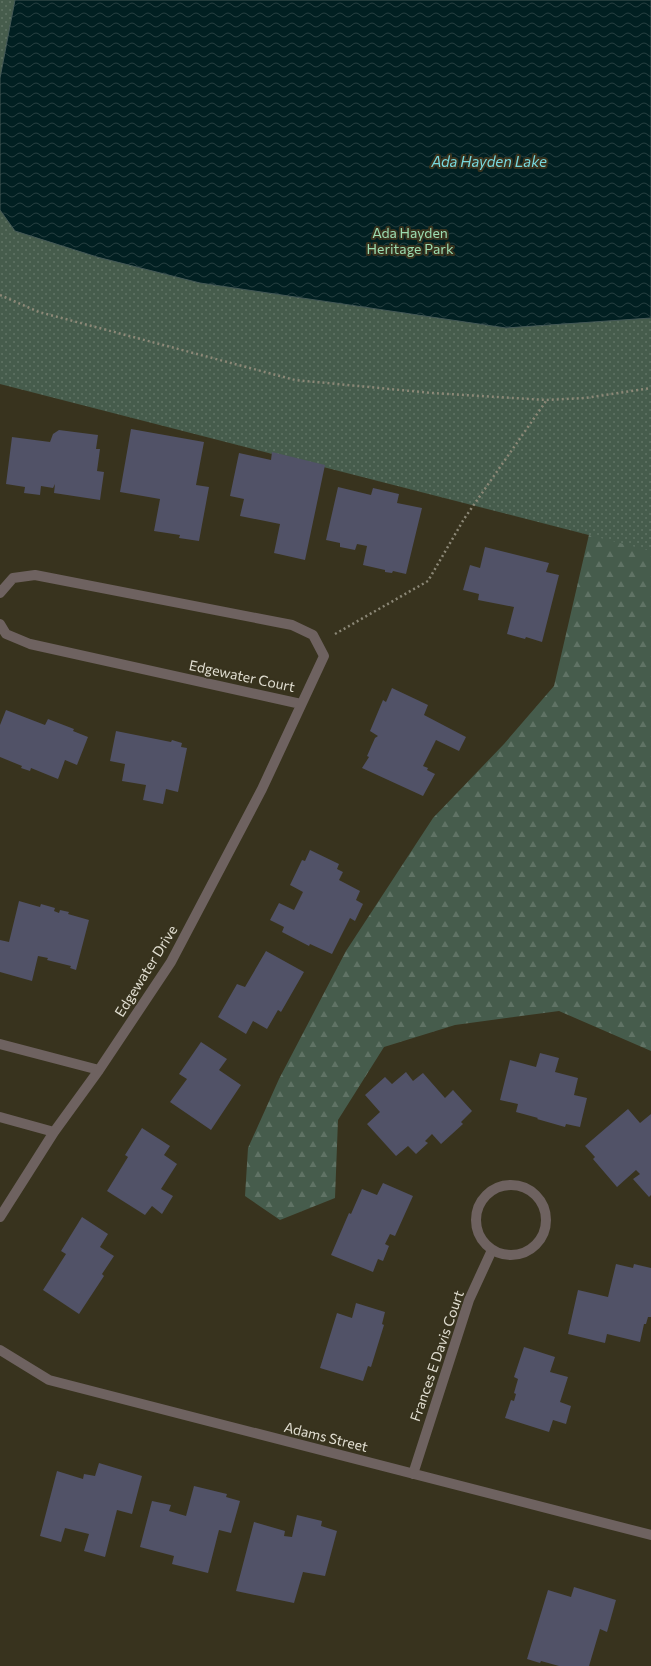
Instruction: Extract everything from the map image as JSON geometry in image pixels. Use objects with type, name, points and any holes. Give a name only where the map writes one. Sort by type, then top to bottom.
[{"type":"street","points":[[0,593],[13,578],[35,575],[292,625],[313,635],[318,644]]},
{"type":"street","name":"Edgewater Court","points":[[0,624],[6,634],[30,644],[301,704],[314,681],[324,656],[318,644]]},
{"type":"street","name":"Edgewater Drive","points":[[0,1217],[54,1132],[99,1070],[171,962],[262,789],[301,704]]},
{"type":"street","points":[[0,1044],[99,1070]]},
{"type":"street","points":[[0,1117],[54,1132]]},
{"type":"street","points":[[505,1186],[517,1186],[528,1190],[537,1197],[543,1206],[546,1217],[545,1228],[541,1239],[524,1253],[513,1255],[502,1254],[492,1250],[483,1242],[478,1231],[476,1219],[478,1208],[484,1198],[494,1190],[505,1186]]},
{"type":"street","name":"Frances E Davis Court","points":[[413,1474],[469,1300],[492,1250]]},
{"type":"street","name":"Adams Street","points":[[0,1350],[49,1380],[651,1535]]},
{"type":"path","points":[[0,295],[39,312],[295,380],[432,393],[546,400],[585,398],[651,388]]},
{"type":"path","points":[[318,644],[428,581],[464,519],[546,400]]},
{"type":"green space","name":"Ada Hayden Lake","points":[[0,0],[651,0],[651,551],[0,384]]},
{"type":"green space","points":[[651,476],[651,1051],[559,1011],[455,1025],[384,1047],[338,1120],[335,1198],[280,1220],[245,1196],[248,1148],[279,1079],[346,951],[433,818],[504,744],[554,686],[591,526]]},
{"type":"water","name":"Ada Hayden Lake","points":[[15,0],[651,0],[651,318],[506,328],[200,283],[97,257],[15,231],[0,210],[0,78]]},
{"type":"building","points":[[131,429],[204,442],[196,485],[209,487],[199,541],[179,538],[180,535],[154,531],[160,499],[120,492]]},
{"type":"building","points":[[59,430],[98,435],[96,449],[100,449],[97,471],[104,472],[100,500],[54,493],[55,484],[53,488],[41,486],[40,495],[24,493],[25,487],[6,484],[12,437],[50,442],[53,434]]},
{"type":"building","points":[[272,452],[325,465],[305,560],[274,553],[280,524],[240,516],[244,499],[230,496],[239,453],[271,460]]},
{"type":"building","points":[[338,487],[371,495],[373,488],[399,494],[397,503],[422,508],[406,574],[393,571],[392,573],[385,572],[385,570],[363,565],[367,546],[357,544],[355,550],[340,547],[340,543],[326,540]]},
{"type":"building","points":[[485,547],[549,563],[546,572],[559,575],[542,642],[526,637],[525,639],[507,634],[514,607],[478,600],[479,594],[463,590],[470,565],[480,568]]},
{"type":"building","points":[[392,688],[428,705],[424,715],[466,737],[459,751],[436,740],[423,766],[435,774],[423,796],[362,768],[369,757],[367,756],[375,738],[378,736],[370,731],[383,700],[386,702]]},
{"type":"building","points":[[6,710],[45,725],[48,719],[74,729],[73,731],[88,737],[77,765],[65,760],[58,779],[31,768],[30,771],[21,768],[22,766],[0,757],[0,725]]},
{"type":"building","points":[[116,731],[182,743],[181,747],[187,748],[178,792],[166,789],[163,804],[143,800],[146,785],[122,781],[125,764],[110,761]]},
{"type":"building","points":[[310,850],[339,864],[337,869],[343,872],[339,880],[360,891],[356,900],[363,904],[355,921],[350,918],[332,954],[310,944],[309,946],[282,932],[284,927],[270,920],[279,903],[294,910],[303,892],[290,885],[302,860],[305,861]]},
{"type":"building","points":[[19,901],[40,907],[41,904],[55,908],[54,911],[59,913],[60,910],[69,912],[68,914],[89,920],[76,970],[70,968],[71,966],[47,960],[48,958],[38,956],[32,981],[0,972],[0,940],[9,942]]},
{"type":"building","points":[[266,951],[304,972],[281,1012],[278,1010],[267,1029],[253,1021],[246,1034],[218,1017],[237,984],[245,987]]},
{"type":"building","points":[[201,1042],[227,1059],[219,1070],[241,1085],[211,1130],[170,1102],[187,1079],[179,1074]]},
{"type":"building","points":[[540,1053],[559,1058],[555,1072],[578,1078],[574,1095],[587,1098],[580,1127],[566,1124],[565,1127],[516,1112],[518,1104],[500,1100],[510,1060],[536,1067]]},
{"type":"building","points":[[406,1072],[413,1081],[423,1073],[445,1098],[453,1090],[472,1111],[461,1122],[463,1124],[441,1144],[432,1134],[425,1141],[428,1143],[416,1154],[408,1146],[396,1156],[367,1124],[380,1112],[365,1095],[385,1077],[392,1084]]},
{"type":"building","points":[[628,1109],[640,1123],[651,1114],[651,1195],[649,1197],[633,1179],[640,1174],[636,1170],[617,1187],[593,1159],[595,1157],[585,1146]]},
{"type":"building","points":[[142,1128],[170,1146],[164,1155],[177,1164],[161,1189],[173,1196],[162,1214],[152,1206],[145,1215],[107,1191],[128,1157],[125,1155]]},
{"type":"building","points":[[383,1183],[413,1196],[395,1236],[390,1234],[385,1244],[389,1246],[383,1261],[378,1259],[373,1272],[331,1255],[349,1213],[351,1214],[362,1189],[377,1195]]},
{"type":"building","points":[[82,1217],[108,1234],[100,1247],[114,1256],[102,1274],[104,1276],[79,1314],[43,1290],[66,1254],[61,1251]]},
{"type":"building","points":[[616,1264],[633,1268],[634,1264],[651,1268],[651,1317],[648,1317],[646,1324],[644,1324],[640,1342],[607,1334],[605,1343],[568,1334],[578,1290],[608,1297]]},
{"type":"building","points":[[356,1303],[385,1312],[382,1324],[384,1325],[371,1367],[368,1366],[363,1381],[320,1368],[337,1313],[352,1318]]},
{"type":"building","points":[[524,1347],[555,1357],[550,1372],[568,1377],[560,1402],[571,1406],[566,1424],[553,1420],[549,1432],[505,1418],[511,1400],[514,1401],[516,1394],[514,1393],[518,1379],[514,1377]]},
{"type":"building","points":[[99,1463],[142,1476],[132,1514],[117,1510],[105,1557],[84,1551],[89,1534],[65,1528],[61,1542],[40,1536],[57,1471],[83,1479],[84,1474],[95,1476]]},
{"type":"building","points":[[194,1486],[227,1494],[226,1497],[240,1501],[231,1533],[219,1530],[208,1573],[172,1564],[174,1556],[140,1547],[152,1501],[171,1505],[169,1511],[186,1516]]},
{"type":"building","points":[[297,1515],[322,1521],[321,1526],[337,1531],[325,1576],[303,1572],[294,1603],[236,1591],[254,1522],[285,1531],[284,1536],[292,1537]]},
{"type":"building","points":[[574,1587],[616,1600],[607,1632],[600,1629],[589,1666],[559,1666],[527,1659],[548,1590],[571,1597]]},
{"type":"park label","name":"Ada Hayden Heritage Park","points":[[410,242]]}]
